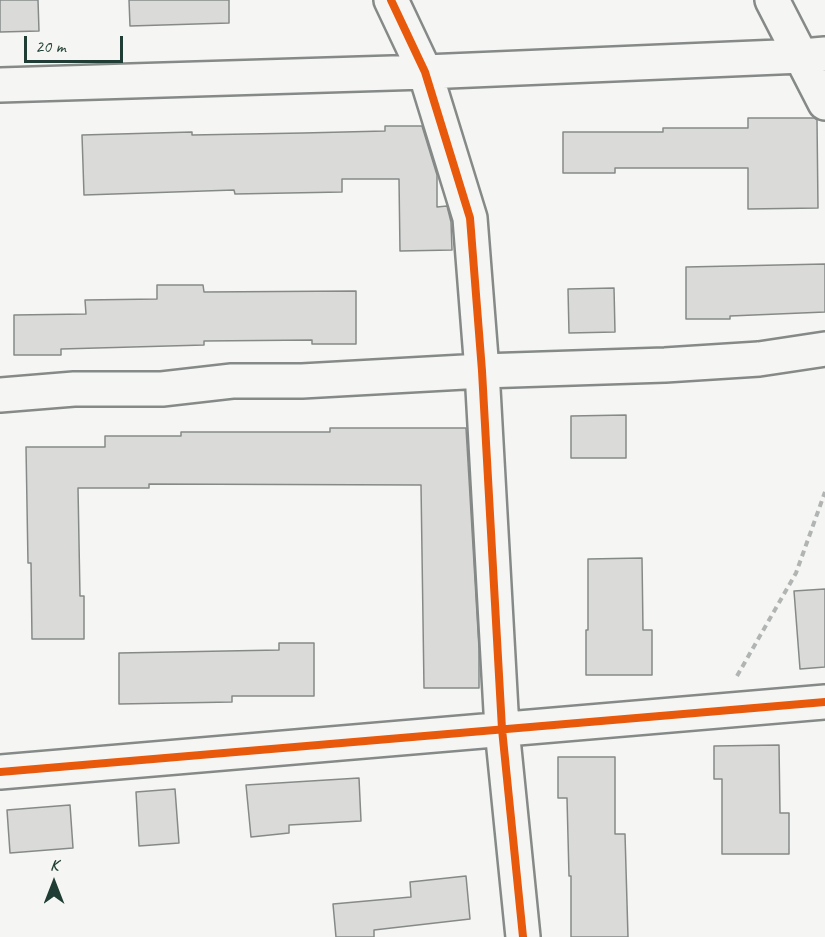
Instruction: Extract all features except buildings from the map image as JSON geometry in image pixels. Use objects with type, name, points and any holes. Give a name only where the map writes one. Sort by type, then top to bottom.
[{"type":"street","points":[[391,0],[425,72],[470,218],[482,371],[502,729],[523,937]]},
{"type":"street","points":[[772,0],[814,55],[825,103]]},
{"type":"street","points":[[0,84],[425,72],[814,55]]},
{"type":"street","points":[[0,395],[74,390],[162,390],[232,381],[302,381],[482,371],[665,365],[759,359],[825,350]]},
{"type":"street","points":[[0,772],[825,702]]},
{"type":"path","points":[[718,711],[796,573],[825,492]]},
{"type":"cycle path","points":[[391,0],[425,72],[470,218],[482,371],[502,729],[523,937]]},
{"type":"cycle path","points":[[0,772],[825,702]]}]
